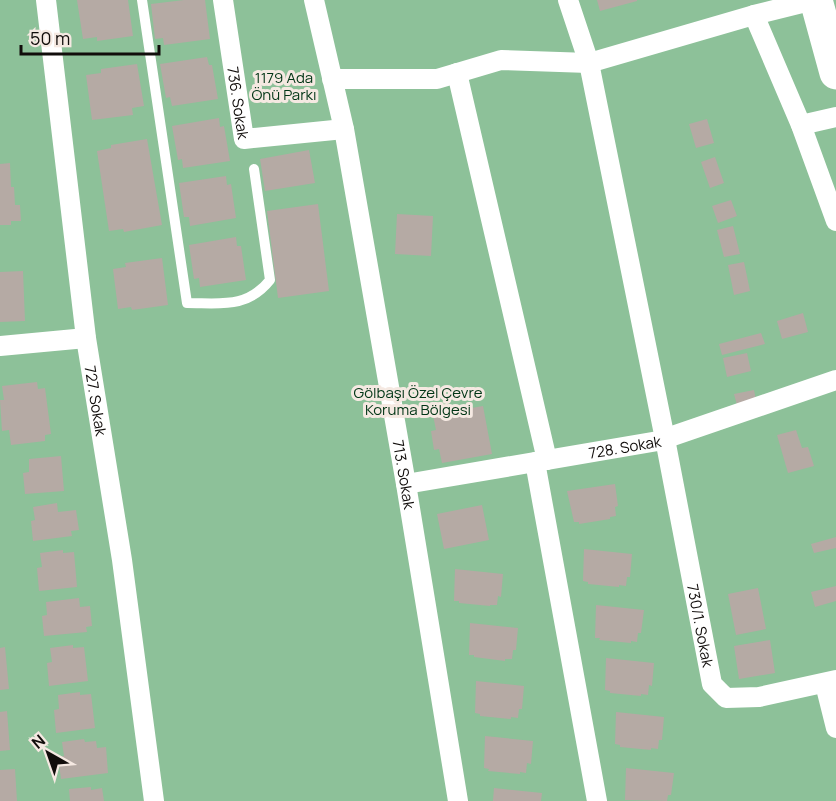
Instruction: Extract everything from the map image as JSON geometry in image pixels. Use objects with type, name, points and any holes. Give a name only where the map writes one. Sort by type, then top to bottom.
[{"type":"highway","points":[[815,0],[836,74]]},
{"type":"street","name":"727. Sokak","points":[[46,0],[86,338],[122,560],[154,801]]},
{"type":"street","name":"736. Sokak","points":[[223,0],[244,139],[344,129]]},
{"type":"street","name":"713. Sokak","points":[[314,0],[344,129],[458,801]]},
{"type":"street","name":"730/1. Sokak","points":[[568,0],[589,63],[712,684],[726,698],[759,698],[830,682]]},
{"type":"street","points":[[332,79],[437,79],[501,60],[589,63],[754,15],[815,0]]},
{"type":"street","points":[[754,15],[801,125],[836,221]]},
{"type":"street","points":[[457,73],[541,461],[597,801]]},
{"type":"street","points":[[801,125],[836,117]]},
{"type":"street","points":[[0,346],[86,338]]},
{"type":"street","name":"728. Sokak","points":[[406,484],[665,439],[836,380]]},
{"type":"street","points":[[830,682],[836,728]]},
{"type":"lane","points":[[142,0],[187,303],[237,303],[258,292],[270,280],[254,169]]},
{"type":"green space","name":"Gölbaşı Özel Çevre Koruma Bölgesi","points":[[0,0],[836,0],[836,801],[0,801]]},
{"type":"building","points":[[77,0],[128,0],[133,36],[97,41],[97,37],[83,39]]},
{"type":"building","points":[[205,0],[210,39],[164,45],[163,38],[155,39],[151,4]]},
{"type":"building","points":[[597,0],[637,0],[637,1],[600,11]]},
{"type":"building","points":[[207,57],[209,65],[212,65],[218,99],[172,106],[170,97],[166,98],[160,64]]},
{"type":"building","points":[[137,64],[144,106],[132,108],[133,115],[92,120],[86,75],[101,73],[101,69]]},
{"type":"building","points":[[219,118],[220,127],[224,126],[230,161],[183,168],[182,159],[178,160],[172,126]]},
{"type":"building","points":[[707,119],[714,143],[696,148],[689,124]]},
{"type":"building","points":[[147,139],[162,225],[124,232],[123,229],[109,231],[97,151],[111,148],[111,145]]},
{"type":"building","points":[[309,150],[315,183],[265,191],[260,159]]},
{"type":"building","points":[[715,157],[724,183],[710,188],[701,162]]},
{"type":"building","points":[[10,163],[11,187],[14,187],[15,205],[20,205],[21,221],[11,221],[11,225],[0,225],[0,164]]},
{"type":"building","points":[[226,176],[227,185],[231,184],[236,218],[190,226],[189,217],[184,217],[179,183]]},
{"type":"building","points":[[731,200],[737,216],[718,223],[712,206]]},
{"type":"building","points":[[318,204],[329,291],[278,298],[267,211]]},
{"type":"building","points":[[397,214],[433,216],[431,256],[395,254]]},
{"type":"building","points":[[733,226],[740,254],[724,257],[717,230]]},
{"type":"building","points":[[236,237],[237,246],[241,246],[246,280],[200,287],[199,278],[194,279],[189,245]]},
{"type":"building","points":[[162,258],[168,305],[132,310],[131,307],[118,309],[113,269],[126,267],[125,263]]},
{"type":"building","points":[[744,262],[750,291],[734,295],[728,265]]},
{"type":"building","points":[[23,271],[25,321],[0,322],[0,272]]},
{"type":"building","points":[[803,313],[808,332],[782,339],[777,321]]},
{"type":"building","points":[[761,333],[765,344],[722,355],[719,344]]},
{"type":"building","points":[[747,353],[751,371],[727,377],[723,358]]},
{"type":"building","points":[[37,382],[38,389],[45,388],[51,434],[45,435],[45,441],[11,445],[9,430],[2,431],[0,400],[4,400],[2,386]]},
{"type":"building","points":[[754,390],[756,400],[737,405],[734,394]]},
{"type":"building","points":[[483,406],[492,454],[442,463],[439,449],[434,450],[431,431],[436,430],[433,415]]},
{"type":"building","points":[[796,430],[802,448],[808,447],[814,466],[788,473],[777,435]]},
{"type":"building","points":[[61,456],[64,491],[25,494],[23,473],[29,472],[29,459]]},
{"type":"building","points":[[615,484],[618,506],[615,507],[616,516],[579,524],[579,522],[574,522],[567,491]]},
{"type":"building","points":[[57,503],[58,512],[76,510],[79,530],[71,531],[72,536],[33,541],[31,521],[35,520],[33,507]]},
{"type":"building","points":[[482,505],[489,540],[444,549],[437,514]]},
{"type":"building","points":[[836,537],[836,548],[814,553],[811,544]]},
{"type":"building","points":[[584,549],[632,554],[630,577],[627,577],[626,586],[588,584],[583,581]]},
{"type":"building","points":[[63,550],[63,553],[74,552],[77,587],[39,591],[37,568],[42,567],[40,553]]},
{"type":"building","points":[[455,569],[503,574],[501,597],[498,596],[497,605],[454,601]]},
{"type":"building","points":[[836,586],[836,601],[815,607],[811,592]]},
{"type":"building","points":[[758,588],[766,629],[736,635],[728,594]]},
{"type":"building","points":[[79,598],[80,607],[90,606],[92,626],[86,627],[87,632],[44,636],[42,616],[47,615],[46,602]]},
{"type":"building","points":[[596,605],[644,610],[641,633],[638,633],[637,642],[595,638]]},
{"type":"building","points":[[470,623],[518,628],[516,650],[513,650],[512,659],[505,659],[505,661],[469,655]]},
{"type":"building","points":[[770,640],[775,673],[739,679],[734,646]]},
{"type":"building","points":[[73,645],[73,648],[84,647],[88,681],[49,686],[47,663],[52,662],[50,648]]},
{"type":"building","points":[[5,647],[9,689],[0,690],[0,648]]},
{"type":"building","points":[[606,658],[654,663],[652,686],[649,685],[648,695],[610,693],[605,690]]},
{"type":"building","points":[[476,681],[524,686],[522,709],[519,709],[518,718],[480,716],[475,713]]},
{"type":"building","points":[[80,692],[80,695],[91,694],[95,728],[56,733],[54,710],[59,709],[58,695]]},
{"type":"building","points":[[7,711],[10,750],[0,751],[0,712]]},
{"type":"building","points":[[616,712],[664,717],[662,740],[659,740],[658,749],[620,747],[615,744]]},
{"type":"building","points":[[485,736],[533,741],[531,764],[527,763],[526,773],[488,771],[489,769],[484,768]]},
{"type":"building","points":[[84,739],[85,742],[96,741],[97,748],[106,747],[108,773],[61,779],[58,757],[64,756],[62,742]]},
{"type":"building","points":[[626,768],[674,773],[671,795],[668,795],[667,801],[625,800]]},
{"type":"building","points":[[15,769],[17,801],[0,801],[0,770]]},
{"type":"building","points":[[91,787],[91,790],[102,788],[104,801],[70,801],[69,789]]},
{"type":"building","points":[[494,788],[542,793],[541,801],[493,801]]},
{"type":"park label","name":"1179 Ada Önü Parkı","points":[[284,86]]}]
